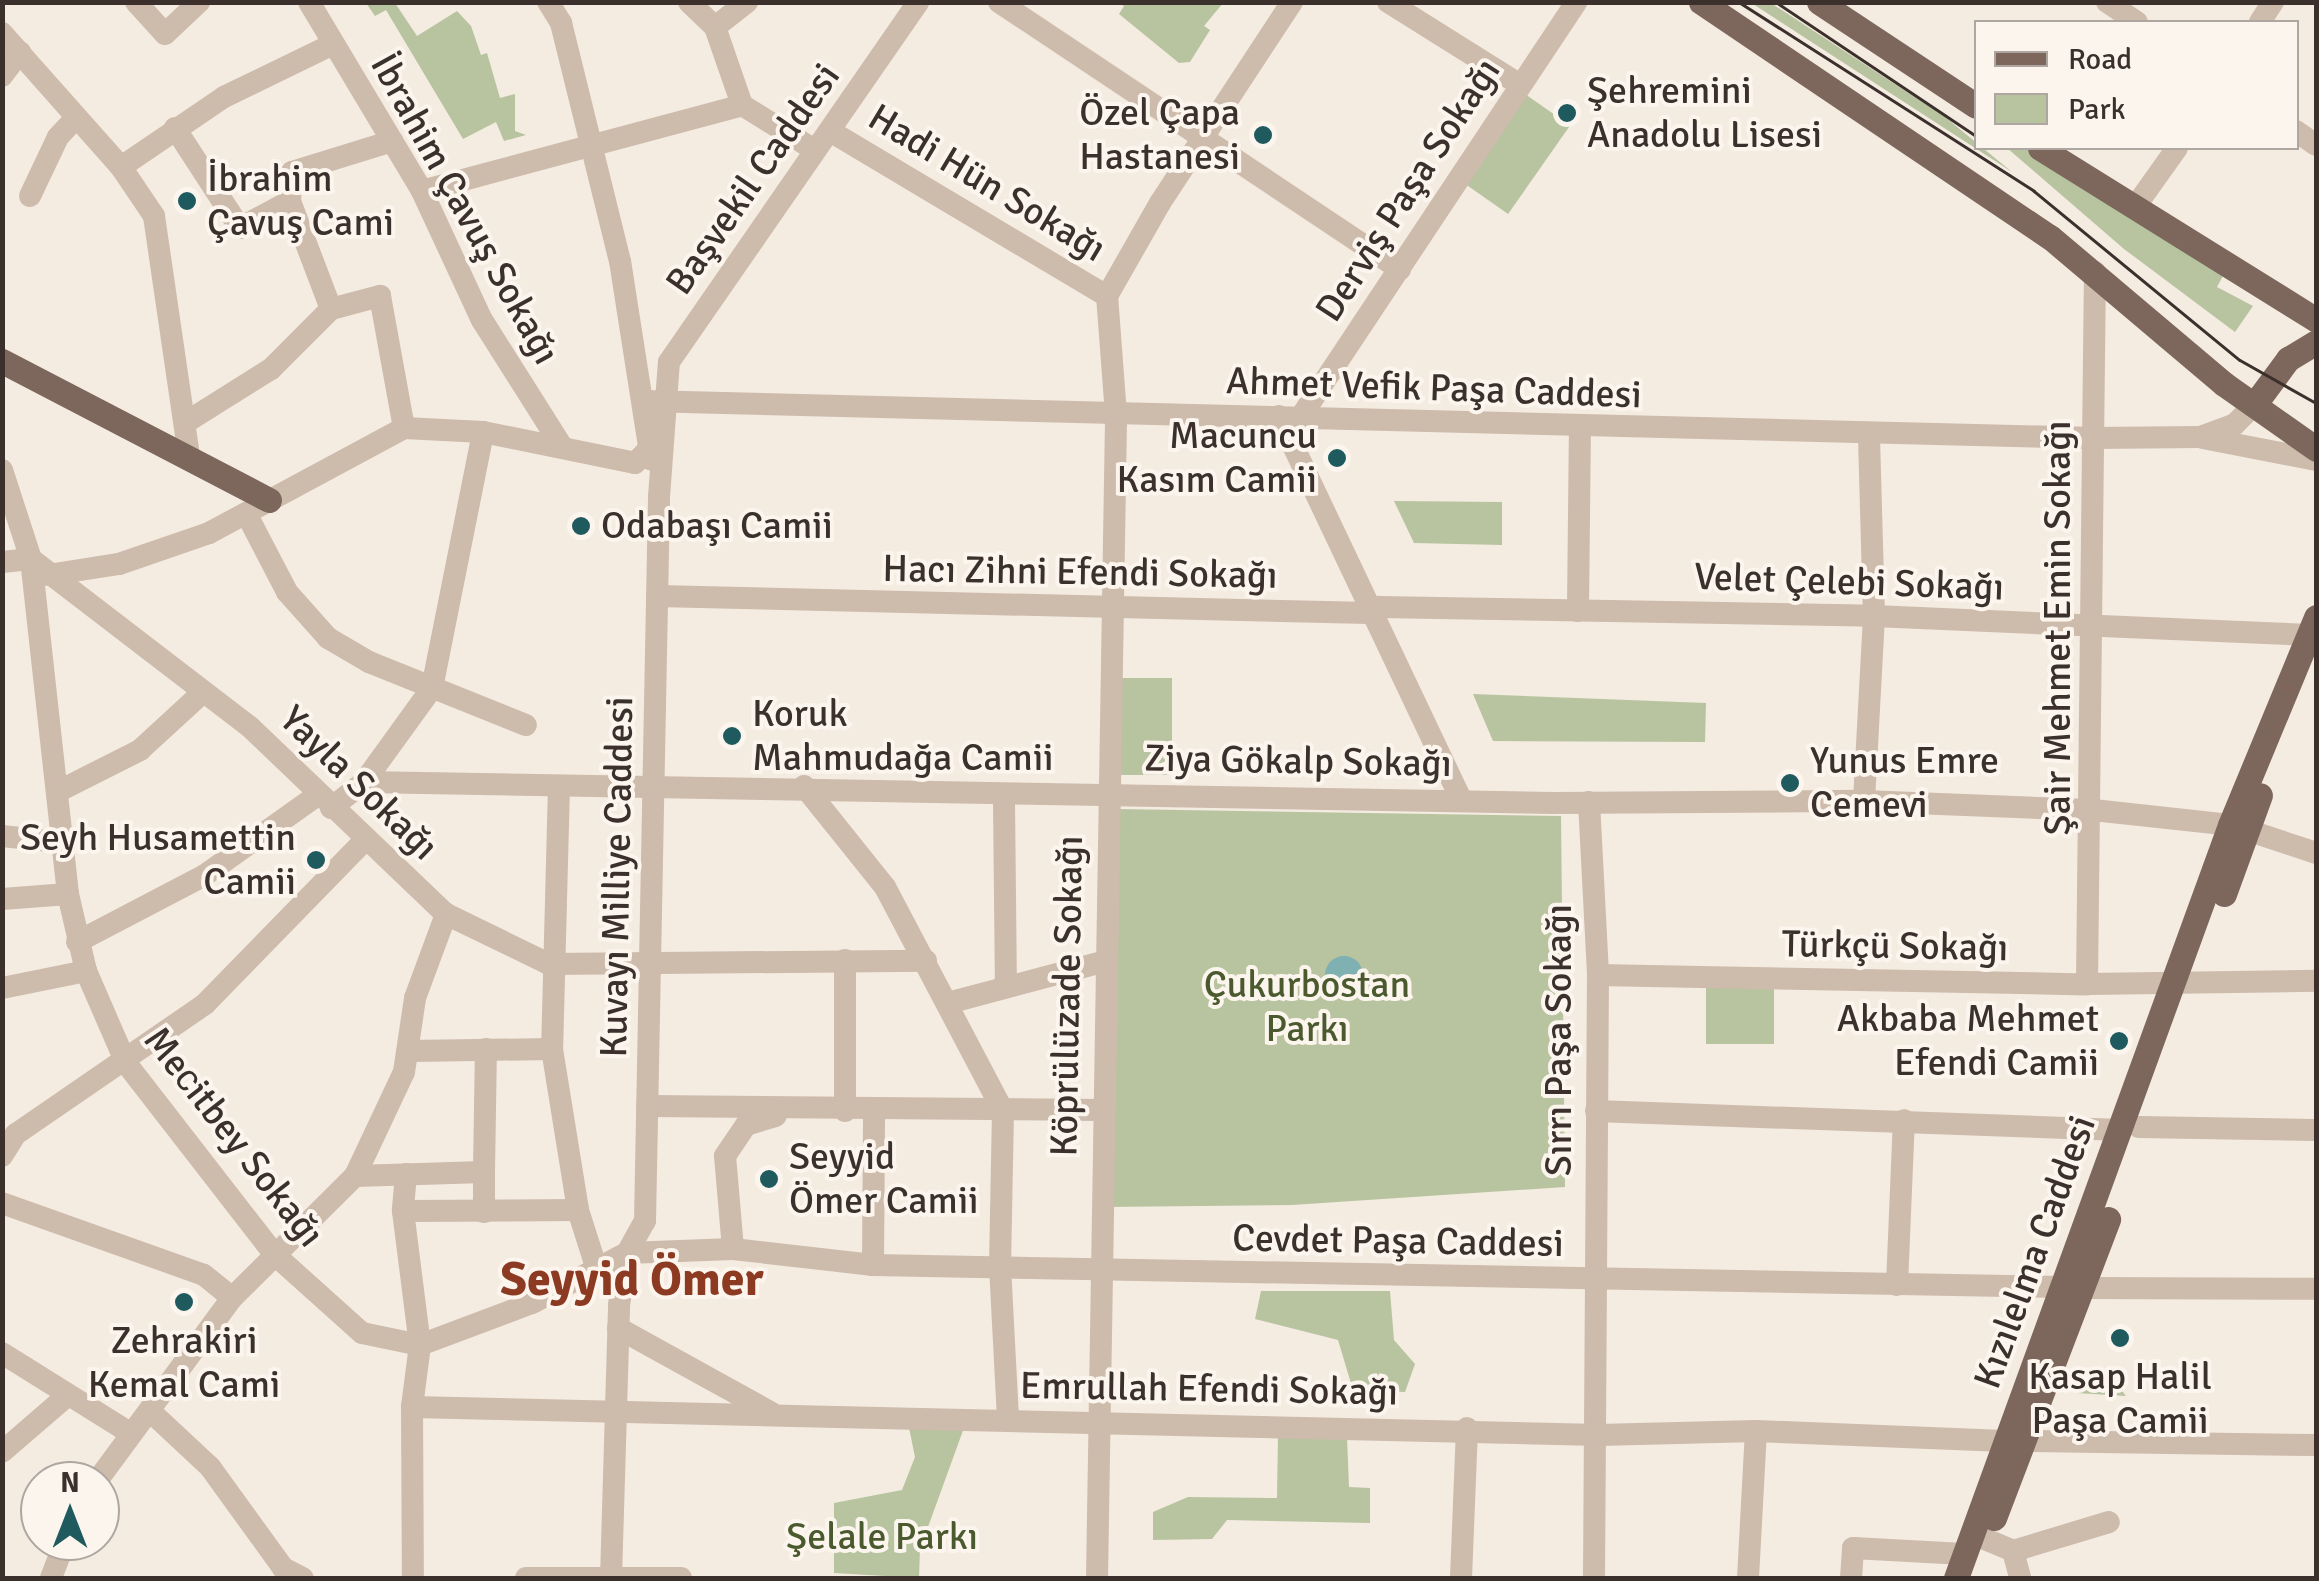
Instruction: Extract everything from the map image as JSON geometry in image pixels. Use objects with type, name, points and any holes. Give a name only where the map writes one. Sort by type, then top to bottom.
[{"type":"main road","points":[[1700,2],[1892,127],[2095,272],[2254,405],[2316,449]]},
{"type":"main road","points":[[1819,2],[1974,105]]},
{"type":"main road","points":[[2043,150],[2316,320]]},
{"type":"main road","points":[[2254,405],[2288,360],[2316,342]]},
{"type":"main road","points":[[2,361],[190,455],[269,500]]},
{"type":"main road","name":"Kızılelma Caddesi","points":[[1969,1563],[2239,828],[2315,633]]},
{"type":"street","points":[[136,2],[165,34],[199,2]]},
{"type":"street","name":"İbrahim Çavuş Sokağı","points":[[308,2],[422,191],[482,320],[563,448]]},
{"type":"street","points":[[548,2],[561,22],[656,402],[659,498]]},
{"type":"street","points":[[689,2],[714,28],[742,105],[812,149]]},
{"type":"street","points":[[714,28],[747,2]]},
{"type":"street","name":"Başvekil Caddesi","points":[[656,402],[669,362],[812,149],[830,130],[918,2]]},
{"type":"street","points":[[999,2],[1202,142],[1400,269]]},
{"type":"street","points":[[1107,296],[1292,2]]},
{"type":"street","points":[[1388,2],[1518,83]]},
{"type":"street","name":"Derviş Paşa Sokağı","points":[[1290,417],[1400,269],[1518,83],[1576,2]]},
{"type":"street","points":[[2107,2],[2135,20]]},
{"type":"street","points":[[2,33],[122,168],[154,216],[188,421],[190,455]]},
{"type":"street","points":[[122,168],[176,128],[332,44]]},
{"type":"street","points":[[2,76],[20,52]]},
{"type":"street","points":[[422,191],[742,105]]},
{"type":"street","points":[[30,196],[58,137],[75,119]]},
{"type":"street","points":[[176,128],[240,228],[290,202]]},
{"type":"street","name":"Hadi Hün Sokağı","points":[[830,130],[1107,296]]},
{"type":"street","points":[[331,309],[290,202],[292,172],[392,141]]},
{"type":"street","points":[[2135,207],[2176,150]]},
{"type":"street","name":"Şair Mehmet Emin Sokağı","points":[[2087,984],[2093,810],[2095,272]]},
{"type":"street","points":[[188,421],[272,369],[331,309],[380,296],[404,428]]},
{"type":"street","name":"Köprülüzade Sokağı","points":[[1097,1578],[1103,1422],[1098,1270],[1102,962],[1108,609],[1116,415],[1107,296]]},
{"type":"street","points":[[656,402],[649,449],[659,498]]},
{"type":"street","name":"Ahmet Vefik Paşa Caddesi","points":[[656,402],[1869,436],[2200,437]]},
{"type":"street","points":[[2200,437],[2234,424],[2254,405]]},
{"type":"street","points":[[1290,417],[1460,798]]},
{"type":"street","points":[[1578,611],[1580,427]]},
{"type":"street","points":[[48,575],[120,564],[246,515],[404,428],[483,432],[635,463],[649,449]]},
{"type":"street","points":[[77,942],[205,876],[323,802],[364,782],[432,688],[483,432]]},
{"type":"street","points":[[1864,802],[1874,616],[1869,436]]},
{"type":"street","points":[[2200,437],[2316,460]]},
{"type":"street","name":"Meсitbey Sokağı","points":[[2,470],[31,559],[66,844],[68,894],[77,942],[126,1062],[274,1256],[362,1333],[420,1344]]},
{"type":"street","name":"Kuvayı Milliye Caddesi","points":[[611,1578],[618,1328],[628,1253],[645,1221],[659,498]]},
{"type":"street","points":[[246,515],[286,592],[328,638],[432,688],[526,724]]},
{"type":"street","points":[[2,562],[31,559]]},
{"type":"street","name":"Yayla Sokağı","points":[[31,559],[250,727],[323,802],[446,914],[549,964],[652,960],[926,961]]},
{"type":"street","name":"Hacı Zihni Efendi Sokağı","points":[[658,596],[1108,609],[1374,610]]},
{"type":"street","name":"Velet Çelebi Sokağı","points":[[1374,610],[1874,616],[2315,633]]},
{"type":"street","points":[[60,791],[140,750],[202,692]]},
{"type":"street","name":"Ziya Gökalp Sokağı","points":[[364,782],[559,786],[653,782],[1589,802],[1864,802],[2093,810],[2239,828],[2316,853]]},
{"type":"street","points":[[559,786],[549,964],[552,1049],[578,1210],[598,1273]]},
{"type":"street","points":[[804,786],[884,887],[1003,1110],[1000,1266],[1008,1420]]},
{"type":"street","points":[[1004,801],[1006,984]]},
{"type":"street","name":"Sırrı Paşa Sokağı","points":[[1589,802],[1598,975],[1594,1281],[1599,1434],[1594,1578]]},
{"type":"street","points":[[2,836],[66,844]]},
{"type":"street","points":[[2,1156],[16,1134],[126,1062],[205,1004],[366,839]]},
{"type":"street","points":[[2,899],[68,894]]},
{"type":"street","points":[[110,1461],[232,1298],[355,1176],[410,1051],[415,998],[446,914]]},
{"type":"street","points":[[845,960],[845,1111]]},
{"type":"street","points":[[948,1003],[1006,984],[1102,962]]},
{"type":"street","points":[[2,988],[86,971]]},
{"type":"street","name":"Türkçü Sokağı","points":[[1598,975],[2087,984],[2316,980]]},
{"type":"street","points":[[484,1212],[486,1049]]},
{"type":"street","points":[[410,1051],[552,1049]]},
{"type":"street","points":[[647,1106],[794,1111],[1100,1110]]},
{"type":"street","points":[[733,1249],[725,1156],[746,1126],[794,1111]]},
{"type":"street","points":[[873,1265],[874,1111]]},
{"type":"street","points":[[1596,1112],[2130,1129],[2316,1130]]},
{"type":"street","points":[[1897,1285],[1904,1120]]},
{"type":"street","points":[[355,1176],[484,1172]]},
{"type":"street","points":[[406,1174],[403,1211],[420,1344],[412,1407],[414,1578]]},
{"type":"street","points":[[2,1203],[204,1275],[232,1298]]},
{"type":"street","points":[[403,1211],[578,1210]]},
{"type":"street","name":"Cevdet Paşa Caddesi","points":[[628,1253],[733,1249],[873,1265],[1594,1281],[2316,1289]]},
{"type":"street","points":[[420,1344],[598,1273],[628,1253]]},
{"type":"street","points":[[618,1328],[776,1415]]},
{"type":"street","points":[[2,1353],[130,1433]]},
{"type":"street","points":[[2,1452],[68,1394]]},
{"type":"street","name":"Emrullah Efendi Sokağı","points":[[412,1407],[1599,1434],[1756,1431],[2015,1441],[2316,1445]]},
{"type":"street","points":[[150,1411],[210,1467],[290,1575]]},
{"type":"street","points":[[1462,1578],[1467,1428]]},
{"type":"street","points":[[1748,1578],[1756,1431]]},
{"type":"street","points":[[1851,1578],[1854,1548],[1969,1563],[2109,1522]]},
{"type":"street","points":[[2014,1551],[2020,1578]]},
{"type":"street","points":[[526,1578],[681,1578]]},
{"type":"green space","points":[[366,3],[395,3],[417,36],[457,11],[471,26],[481,55],[487,53],[500,98],[515,94],[515,131],[526,135],[504,141],[496,122],[463,139],[386,10],[375,16]]},
{"type":"green space","points":[[1118,3],[1223,3],[1204,26],[1210,30],[1190,62],[1179,63],[1119,14],[1124,6]]},
{"type":"green space","points":[[1771,3],[1945,117],[1974,141],[1974,147],[1753,4]]},
{"type":"green space","points":[[1525,94],[1570,126],[1508,214],[1463,182]]},
{"type":"green space","points":[[1978,150],[1985,150],[2012,172]]},
{"type":"green space","points":[[2009,150],[2029,150],[2224,274],[2217,287],[2253,306],[2235,332],[2124,249]]},
{"type":"green space","points":[[1394,501],[1502,502],[1502,545],[1414,543]]},
{"type":"green space","points":[[1118,678],[1172,678],[1172,775],[1118,775]]},
{"type":"green space","points":[[1473,694],[1706,703],[1705,742],[1493,741]]},
{"type":"green space","name":"Çukurbostan Parkı","points":[[1116,809],[1561,816],[1565,1187],[1292,1205],[1105,1207]]},
{"type":"green space","points":[[1706,983],[1774,983],[1774,1044],[1706,1044]]},
{"type":"green space","points":[[1261,1291],[1390,1291],[1394,1340],[1415,1364],[1405,1392],[1353,1390],[1338,1340],[1255,1319]]},
{"type":"green space","points":[[2077,1379],[2115,1382],[2126,1396],[2076,1393]]},
{"type":"green space","name":"Şelale Parkı","points":[[908,1423],[965,1425],[920,1549],[919,1578],[834,1573],[834,1503],[902,1490],[915,1457]]},
{"type":"green space","points":[[1278,1434],[1347,1437],[1349,1487],[1370,1488],[1370,1523],[1227,1520],[1212,1539],[1153,1540],[1153,1512],[1188,1497],[1277,1498]]},
{"type":"water","points":[[1344,956],[1357,962],[1363,975],[1357,988],[1344,994],[1331,988],[1325,975],[1331,962]]},
{"type":"tram line","points":[[1739,2],[2034,191],[2240,360],[2316,403]]},
{"type":"tram line","points":[[1776,2],[1974,135]]},
{"type":"place","name":"Şehremini Anadolu Lisesi","points":[[1567,113]]},
{"type":"place","name":"Özel Çapa Hastanesi","points":[[1263,135]]},
{"type":"place","name":"İbrahim Çavuş Cami","points":[[187,201]]},
{"type":"place","name":"Macuncu Kasım Camii","points":[[1337,458]]},
{"type":"place","name":"Odabaşı Camii","points":[[581,526]]},
{"type":"place","name":"Koruk Mahmudağa Camii","points":[[732,736]]},
{"type":"place","name":"Yunus Emre Cemevi","points":[[1790,783]]},
{"type":"place","name":"Seyh Husamettin Camii","points":[[316,860]]},
{"type":"place","name":"Akbaba Mehmet Efendi Camii","points":[[2119,1041]]},
{"type":"place","name":"Seyyid Ömer Camii","points":[[769,1179]]},
{"type":"place","name":"Zehrakiri Kemal Cami","points":[[184,1302]]},
{"type":"place","name":"Kasap Halil Paşa Camii","points":[[2120,1338]]},
{"type":"district","name":"Seyyid Ömer","points":[[632,1280]]}]
